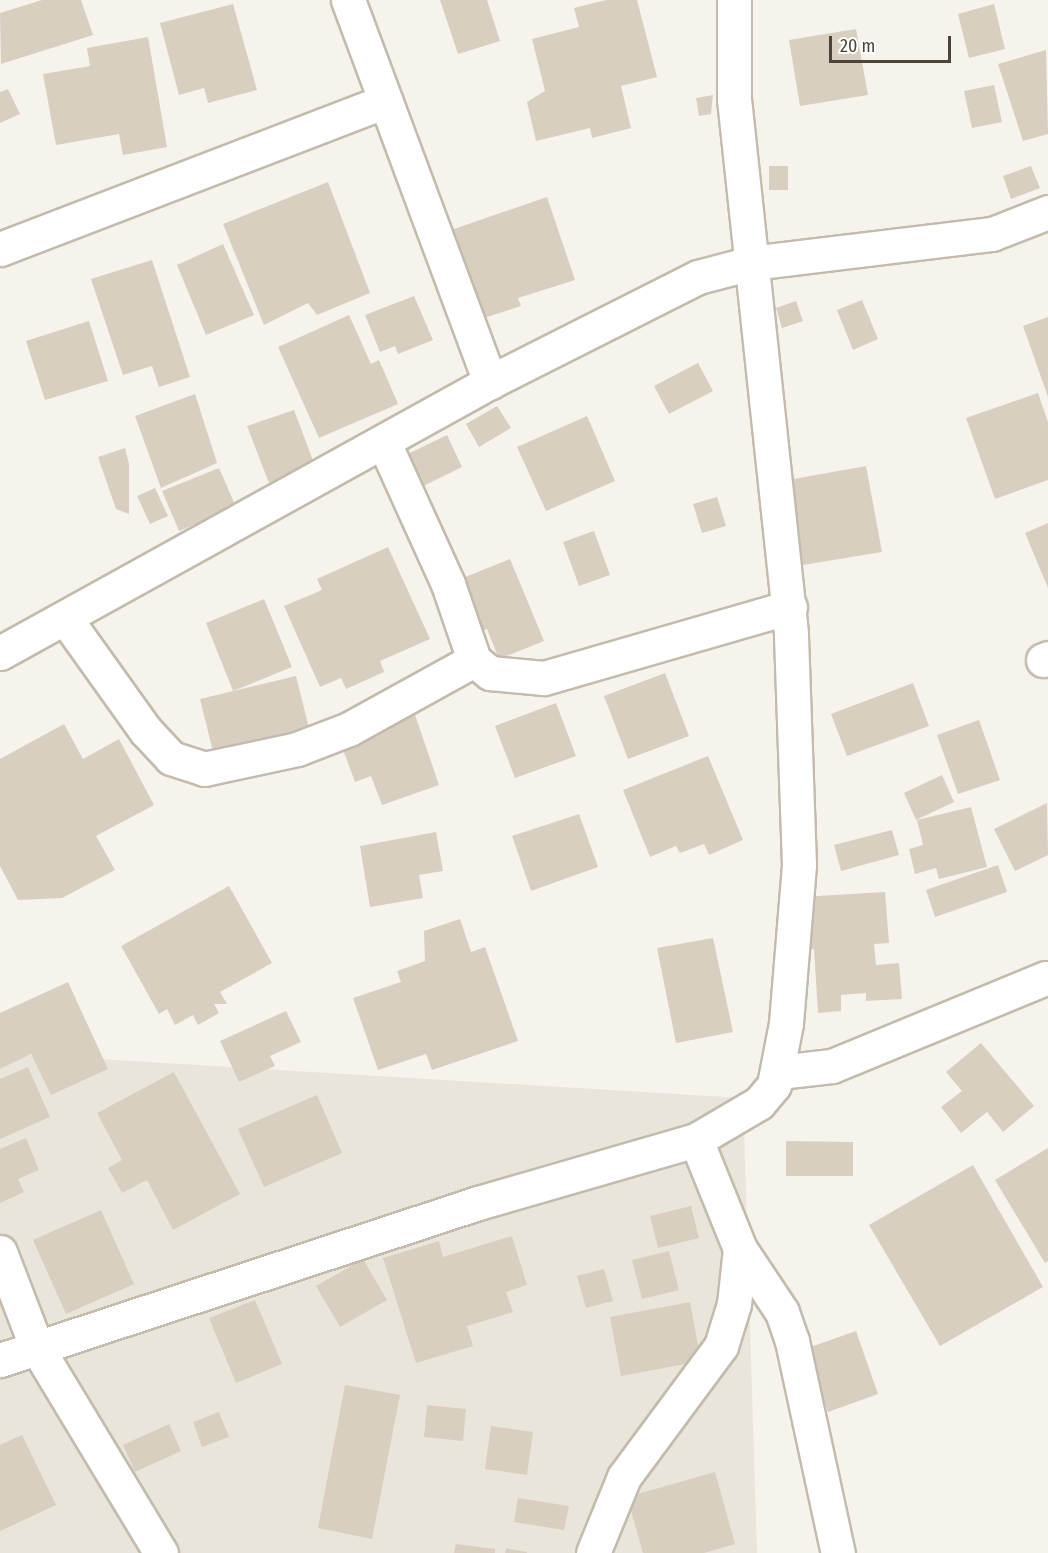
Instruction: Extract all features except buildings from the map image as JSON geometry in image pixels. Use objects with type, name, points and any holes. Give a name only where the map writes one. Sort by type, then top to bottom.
[{"type":"street","points":[[348,0],[490,382]]},
{"type":"street","points":[[0,1360],[36,1346],[478,1203],[696,1140],[759,1103],[779,1072],[799,865],[790,607],[734,99],[734,0]]},
{"type":"street","points":[[0,249],[386,101]]},
{"type":"street","points":[[0,653],[385,445],[490,382],[619,312],[698,278],[751,263],[992,234],[1048,212]]},
{"type":"street","points":[[385,445],[448,584],[474,660],[510,679],[544,678],[790,607]]},
{"type":"street","points":[[65,618],[146,731],[171,758],[204,769],[297,749],[349,729],[474,660]]},
{"type":"street","points":[[779,1072],[832,1066],[1046,978]]},
{"type":"street","points":[[696,1140],[740,1249],[782,1312],[792,1341],[837,1553]]},
{"type":"street","points":[[594,1553],[624,1477],[722,1346],[734,1304],[740,1249]]},
{"type":"street","points":[[0,1252],[36,1346],[161,1553]]},
{"type":"shaded area","points":[[0,1053],[743,1098],[757,1553],[0,1553]]}]
